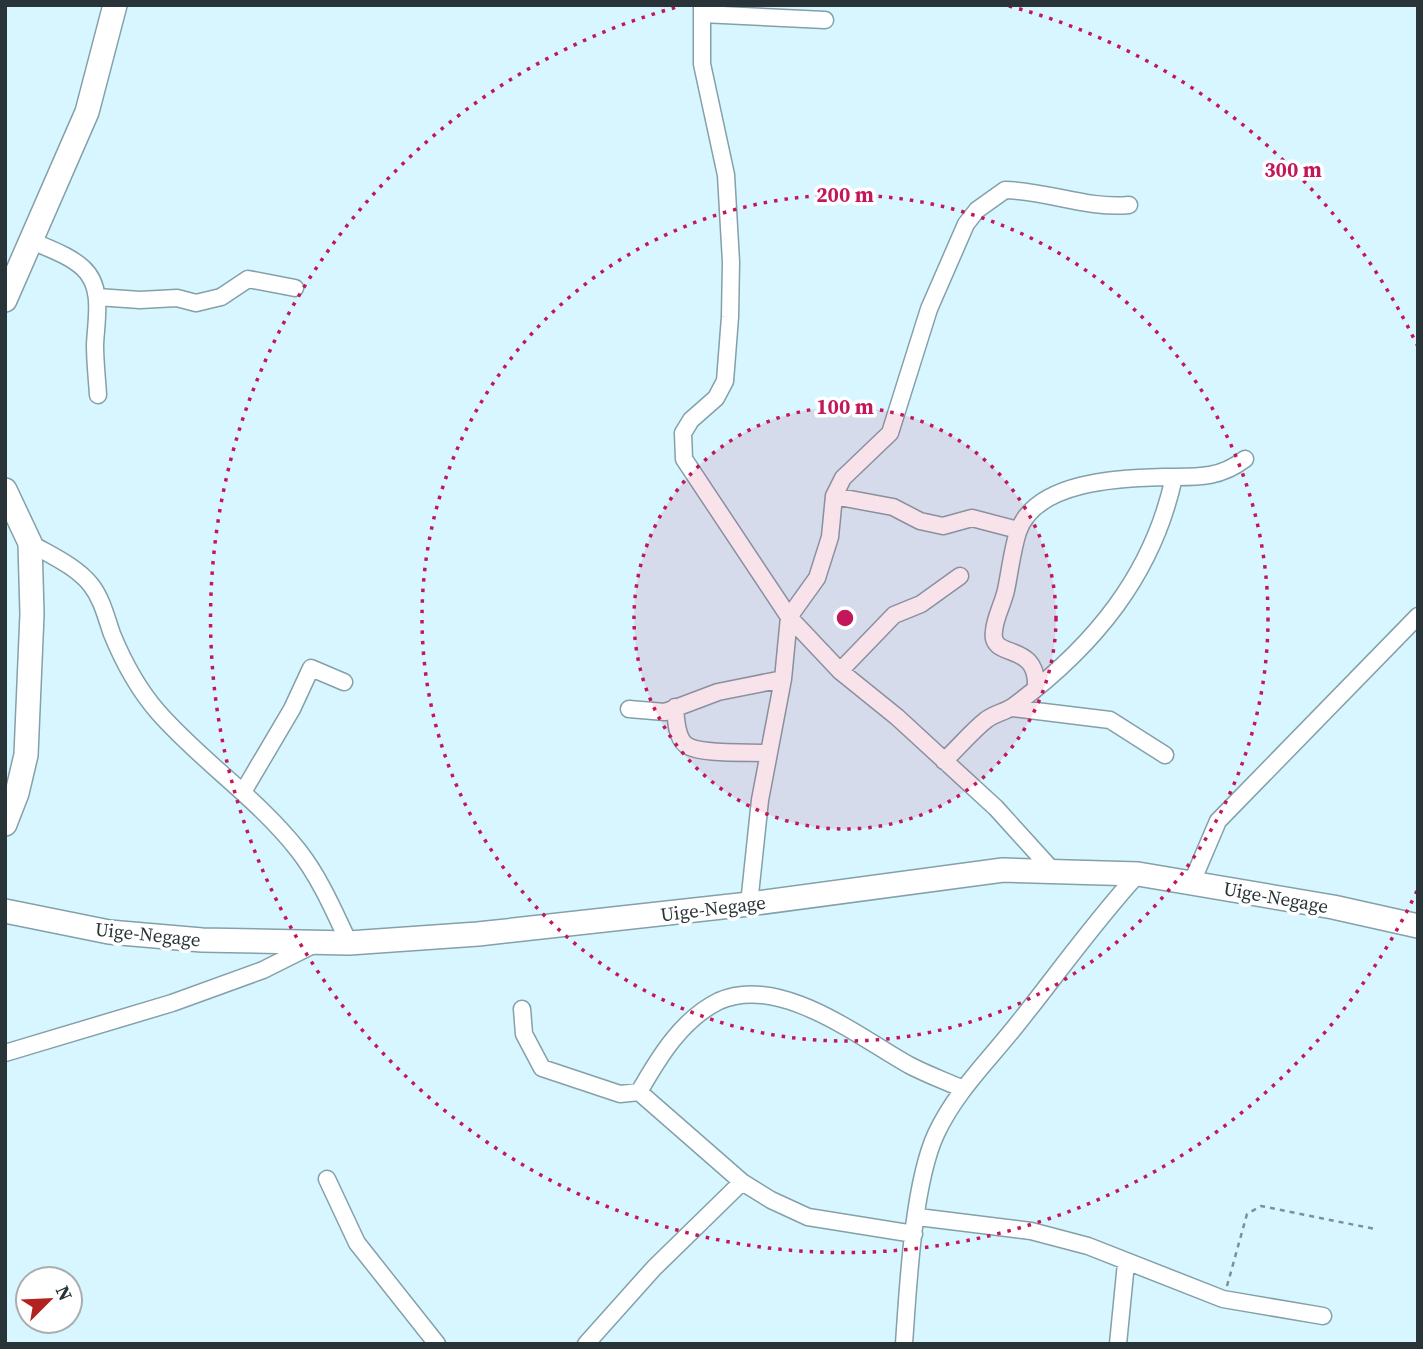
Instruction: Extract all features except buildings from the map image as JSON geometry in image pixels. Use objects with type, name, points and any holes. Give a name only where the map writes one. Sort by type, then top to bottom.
[{"type":"main road","points":[[5,300],[87,112],[116,5]]},
{"type":"main road","points":[[5,490],[30,543],[33,614],[26,755],[5,824]]},
{"type":"main road","name":"Uige-Negage","points":[[5,912],[109,932],[202,940],[349,943],[478,934],[749,904],[1003,870],[1138,874],[1417,923]]},
{"type":"street","points":[[825,20],[702,9],[702,64],[726,175],[731,262],[730,317],[725,381],[716,398],[691,420],[683,433],[684,459],[789,617],[840,671],[897,717],[996,808],[1054,872]]},
{"type":"street","points":[[749,904],[767,753],[783,679],[789,617],[817,578],[825,556],[834,496],[843,478],[890,433],[929,309],[966,224],[977,210],[1005,190],[1108,207],[1129,205]]},
{"type":"street","points":[[30,240],[76,261],[86,270],[97,297],[95,348],[98,395]]},
{"type":"street","points":[[97,297],[140,300],[177,298],[195,303],[221,297],[248,279],[295,288]]},
{"type":"street","points":[[1036,687],[1037,671],[1032,663],[999,646],[993,638],[1018,530],[1041,503],[1069,489],[1118,479],[1220,475],[1245,459]]},
{"type":"street","points":[[944,761],[986,720],[1012,708],[1036,687],[1094,634],[1124,598],[1148,558],[1167,511],[1174,477]]},
{"type":"street","points":[[834,496],[893,507],[920,521],[943,526],[971,518],[1018,530]]},
{"type":"street","points":[[30,543],[60,560],[91,586],[102,604],[120,654],[158,712],[243,792],[310,865],[349,943]]},
{"type":"street","points":[[840,671],[894,615],[921,604],[960,576]]},
{"type":"street","points":[[1192,882],[1218,821],[1418,616]]},
{"type":"street","points":[[243,792],[292,709],[311,668],[316,667],[344,682]]},
{"type":"street","points":[[629,709],[656,713],[718,692],[783,679]]},
{"type":"street","points":[[674,707],[679,734],[685,744],[696,750],[767,753]]},
{"type":"street","points":[[1012,708],[1110,720],[1165,755]]},
{"type":"street","points":[[904,1344],[914,1234],[935,1135],[963,1089],[1016,1026],[1101,915],[1138,874]]},
{"type":"street","points":[[5,1053],[185,999],[263,970],[315,944]]},
{"type":"street","points":[[639,1091],[661,1053],[696,1016],[719,1001],[761,994],[826,1015],[912,1066],[963,1089]]},
{"type":"street","points":[[522,1009],[524,1034],[542,1068],[620,1094],[639,1091]]},
{"type":"street","points":[[639,1091],[742,1182],[807,1217],[914,1234]]},
{"type":"street","points":[[327,1179],[357,1243],[437,1344]]},
{"type":"street","points":[[586,1344],[654,1268],[742,1182]]},
{"type":"street","points":[[918,1217],[1031,1231],[1088,1247],[1223,1299],[1323,1316]]},
{"type":"street","points":[[1118,1344],[1126,1262]]},
{"type":"path","points":[[1223,1299],[1247,1214],[1253,1209],[1261,1206],[1375,1229]]}]
